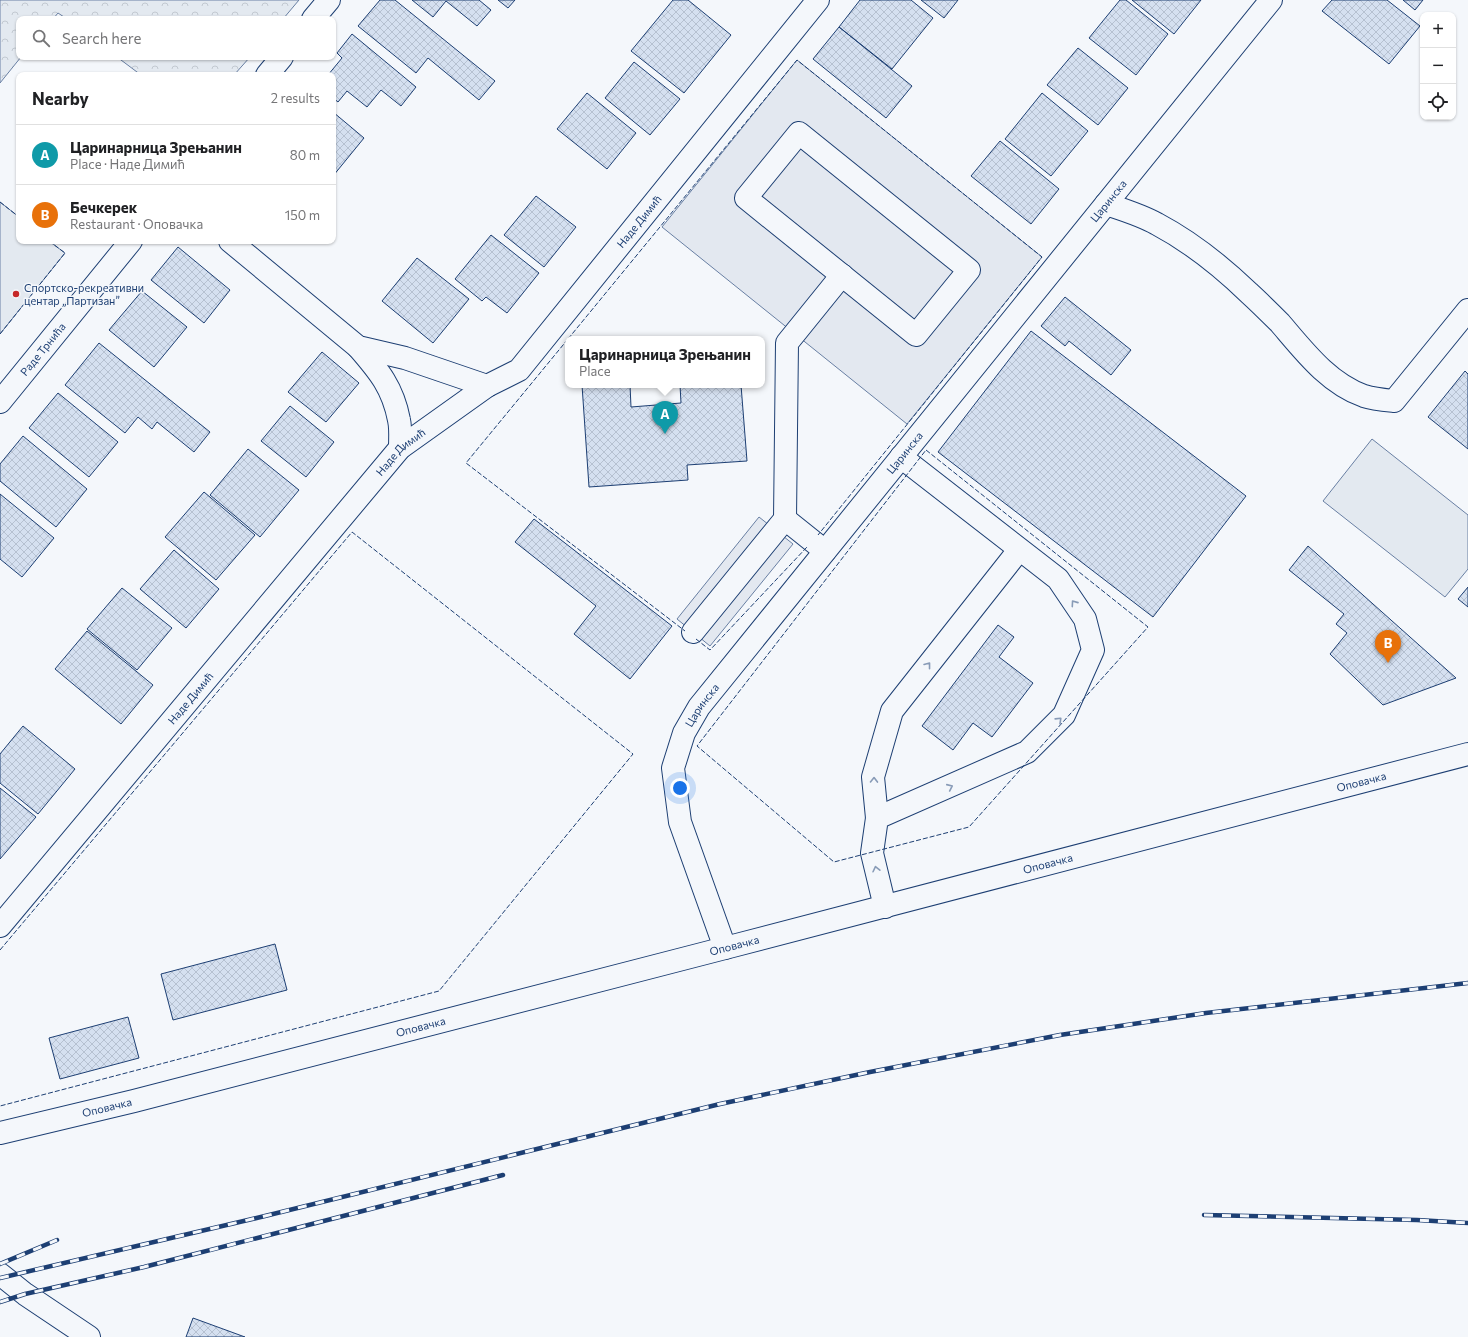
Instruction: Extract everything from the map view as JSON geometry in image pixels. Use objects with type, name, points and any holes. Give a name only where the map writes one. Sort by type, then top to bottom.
[{"type":"street","points":[[316,16],[329,0]]},
{"type":"street","name":"Наде Димић","points":[[0,926],[400,448],[487,386],[519,370],[818,0]]},
{"type":"street","name":"Царинска","points":[[725,948],[680,822],[673,768],[684,733],[699,707],[1271,0]]},
{"type":"street","points":[[270,72],[280,60]]},
{"type":"street","points":[[798,133],[969,270],[916,335],[842,276],[746,198],[798,133]]},
{"type":"street","points":[[1106,204],[1134,213],[1157,224],[1186,241],[1216,264],[1249,293],[1279,322],[1308,357],[1345,386],[1364,396],[1394,401],[1468,310]]},
{"type":"street","name":"Раде Трнића","points":[[0,402],[129,244]]},
{"type":"street","points":[[234,244],[358,347],[377,368],[391,390],[399,421],[400,448]]},
{"type":"street","points":[[693,632],[785,519],[787,343],[842,276]]},
{"type":"street","points":[[358,347],[405,358],[487,386]]},
{"type":"street","points":[[877,818],[1027,752],[1064,716],[1093,650],[1085,619],[1058,579],[901,457]]},
{"type":"street","points":[[785,519],[825,551]]},
{"type":"street","points":[[885,906],[872,853],[877,818],[873,777],[892,711],[1019,550]]},
{"type":"street","name":"Оповачка","points":[[0,1133],[134,1101],[1468,754]]},
{"type":"street","points":[[0,1274],[25,1294],[89,1337]]},
{"type":"green space","points":[[0,0],[299,0],[286,16],[62,16],[58,13],[56,16],[16,16],[16,60],[19,60],[0,83]]},
{"type":"green space","points":[[121,60],[247,60],[237,72],[137,72]]},
{"type":"green space","name":"Спортско-рекреативни центар „Партизан”","points":[[0,202],[16,215],[16,244],[53,244],[65,253],[0,334]]},
{"type":"green space","points":[[1372,439],[1468,515],[1468,569],[1445,597],[1323,501]]},
{"type":"shaded area","points":[[797,60],[1042,257],[907,424],[662,227]]},
{"type":"shaded area","points":[[759,517],[793,544],[710,646],[677,619]]},
{"type":"building","points":[[380,0],[395,0],[495,81],[479,100],[428,58],[416,73],[358,26]]},
{"type":"building","points":[[412,0],[479,0],[491,10],[477,26],[446,1],[433,17]]},
{"type":"building","points":[[498,0],[515,0],[508,8]]},
{"type":"building","points":[[673,0],[688,0],[731,35],[684,93],[631,51]]},
{"type":"building","points":[[860,0],[911,0],[933,18],[892,69],[839,27]]},
{"type":"building","points":[[921,0],[958,0],[944,18]]},
{"type":"building","points":[[1120,0],[1126,0],[1168,34],[1136,75],[1089,38]]},
{"type":"building","points":[[1132,0],[1201,0],[1174,34]]},
{"type":"building","points":[[1332,0],[1387,0],[1420,26],[1389,64],[1322,11]]},
{"type":"building","points":[[1403,0],[1423,0],[1415,10]]},
{"type":"building","points":[[839,27],[912,86],[886,118],[813,59]]},
{"type":"building","points":[[352,34],[416,87],[401,106],[381,90],[367,107],[347,91],[338,102],[336,100],[336,72],[330,72],[342,58],[337,53]]},
{"type":"building","points":[[1078,48],[1128,88],[1098,125],[1047,85]]},
{"type":"building","points":[[634,62],[680,99],[650,135],[605,98]]},
{"type":"building","points":[[587,93],[636,133],[607,169],[557,129]]},
{"type":"building","points":[[1042,93],[1088,131],[1051,176],[1005,139]]},
{"type":"building","points":[[336,115],[364,138],[336,172]]},
{"type":"building","points":[[1000,141],[1059,189],[1031,224],[971,176]]},
{"type":"building","points":[[536,196],[576,227],[544,267],[504,235]]},
{"type":"building","points":[[491,235],[539,273],[507,313],[486,297],[482,301],[455,279]]},
{"type":"building","points":[[178,247],[230,290],[204,323],[151,280]]},
{"type":"building","points":[[417,258],[469,299],[433,343],[382,301]]},
{"type":"building","points":[[142,291],[187,327],[154,367],[109,330]]},
{"type":"building","points":[[1065,297],[1131,350],[1111,375],[1069,341],[1065,346],[1041,326]]},
{"type":"building","points":[[1031,331],[1246,496],[1153,617],[938,452]]},
{"type":"building","points":[[99,343],[210,432],[194,452],[157,422],[152,429],[138,417],[125,433],[65,385]]},
{"type":"building","points":[[322,352],[359,383],[326,422],[288,392]]},
{"type":"building","points":[[1465,371],[1468,374],[1468,449],[1428,417]]},
{"type":"building","points":[[582,388],[630,388],[631,407],[681,403],[680,388],[741,388],[747,461],[687,465],[688,480],[589,487]]},
{"type":"building","points":[[58,393],[118,442],[89,477],[29,428]]},
{"type":"building","points":[[290,406],[334,442],[306,477],[261,441]]},
{"type":"building","points":[[23,436],[87,489],[56,527],[0,481],[0,464]]},
{"type":"building","points":[[248,449],[299,490],[260,537],[210,495]]},
{"type":"building","points":[[204,492],[255,535],[216,580],[165,537]]},
{"type":"building","points":[[0,494],[54,538],[22,577],[0,559]]},
{"type":"building","points":[[534,519],[672,626],[630,679],[574,634],[596,606],[515,542]]},
{"type":"building","points":[[1308,546],[1456,678],[1383,705],[1330,654],[1347,633],[1336,624],[1344,614],[1289,570]]},
{"type":"building","points":[[174,550],[219,589],[186,628],[140,589]]},
{"type":"building","points":[[1468,587],[1468,607],[1458,599]]},
{"type":"building","points":[[122,588],[172,628],[137,670],[87,629]]},
{"type":"building","points":[[998,625],[1014,637],[999,657],[1033,683],[992,737],[973,723],[953,750],[922,726]]},
{"type":"building","points":[[87,631],[153,685],[121,724],[55,669]]},
{"type":"building","points":[[23,726],[75,769],[38,814],[0,783],[0,754]]},
{"type":"building","points":[[0,788],[36,817],[0,859]]},
{"type":"building","points":[[275,944],[287,990],[173,1020],[161,974]]},
{"type":"building","points":[[128,1017],[139,1058],[60,1079],[49,1038]]},
{"type":"building","points":[[193,1318],[245,1337],[186,1337]]},
{"type":"railway","points":[[0,1278],[265,1216],[720,1104],[870,1072],[1060,1035],[1206,1013],[1468,983]]},
{"type":"railway","points":[[0,1302],[25,1294],[144,1267],[503,1175]]},
{"type":"railway","points":[[1204,1215],[1417,1220],[1468,1223]]},
{"type":"railway","points":[[0,1264],[57,1240]]},
{"type":"fence","points":[[570,336],[797,60],[1042,257],[818,535]]},
{"type":"fence","points":[[0,202],[16,215]]},
{"type":"fence","points":[[0,334],[65,253],[53,244]]},
{"type":"fence","points":[[565,343],[466,463],[685,631]]},
{"type":"fence","points":[[926,450],[1148,627],[969,827],[834,862],[697,746],[926,450]]},
{"type":"fence","points":[[0,950],[352,532],[633,754],[439,991],[0,1106]]},
{"type":"fence","points":[[696,639],[710,650],[807,547]]},
{"type":"place","name":"Спортско-рекреативни центар „Партизан”","points":[[16,294]]},
{"type":"place","name":"Царинарница Зрењанин","points":[[665,434]]},
{"type":"place","name":"Бечкерек","points":[[1388,663]]}]
